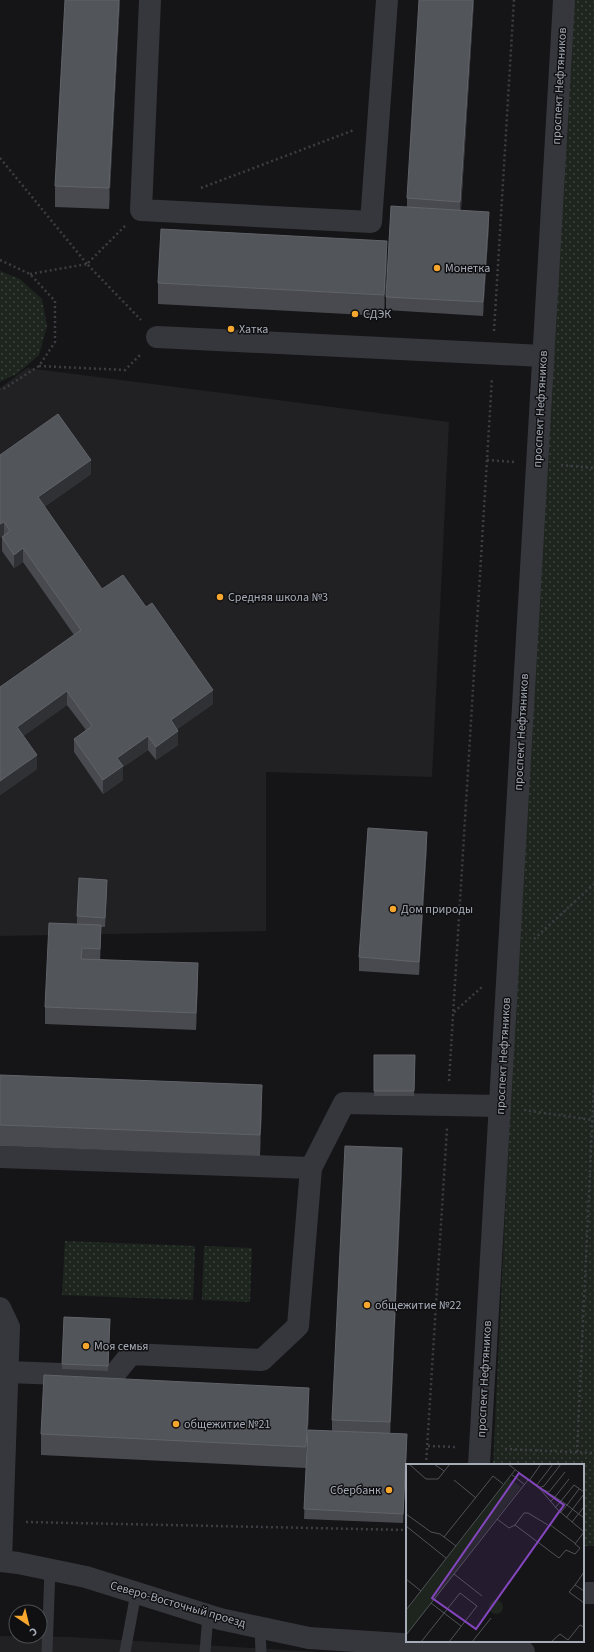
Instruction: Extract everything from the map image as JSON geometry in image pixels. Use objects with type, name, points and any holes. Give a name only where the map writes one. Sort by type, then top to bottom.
[{"type":"street","points":[[150,0],[141,210],[371,222],[387,0]]},
{"type":"street","name":"проспект Нефтяников","points":[[479,1464],[564,0]]},
{"type":"street","points":[[157,337],[543,356]]},
{"type":"street","points":[[8,1372],[113,1376],[131,1354],[262,1360],[298,1326],[311,1168],[344,1103],[500,1106]]},
{"type":"street","points":[[0,1157],[311,1168]]},
{"type":"street","points":[[0,1308],[9,1327],[8,1372],[3,1394],[3,1521],[1,1561]]},
{"type":"street","name":"Северо-Восточный проезд","points":[[1,1561],[86,1577],[208,1615],[309,1638],[323,1646],[465,1647],[524,1652]]},
{"type":"street","points":[[584,1592],[594,1593]]},
{"type":"lane","points":[[47,1652],[50,1570]]},
{"type":"lane","points":[[125,1652],[136,1593]]},
{"type":"lane","points":[[205,1652],[208,1615]]},
{"type":"lane","points":[[260,1628],[261,1652]]},
{"type":"path","points":[[426,1464],[514,0]]},
{"type":"path","points":[[200,188],[378,120]]},
{"type":"path","points":[[0,158],[87,264],[157,337],[125,370],[39,366]]},
{"type":"path","points":[[30,274],[87,264],[141,210]]},
{"type":"path","points":[[0,260],[30,274],[55,301],[55,342],[39,366],[5,388],[0,389]]},
{"type":"path","points":[[594,1085],[577,1452],[594,1453]]},
{"type":"path","points":[[500,1106],[592,1120]]},
{"type":"path","points":[[3,1521],[406,1530]]},
{"type":"shaded area","points":[[563,0],[594,0],[594,1546],[584,1546],[584,1464],[493,1464]]},
{"type":"shaded area","points":[[0,271],[20,279],[42,299],[47,326],[39,355],[17,374],[0,382]]},
{"type":"shaded area","name":"Средняя школа №3","points":[[27,368],[449,422],[432,777],[266,772],[266,931],[0,936],[0,388]]},
{"type":"shaded area","points":[[65,1241],[195,1246],[193,1300],[62,1295]]},
{"type":"shaded area","points":[[204,1246],[252,1248],[250,1302],[202,1300]]},
{"type":"shaded area","points":[[0,1636],[8,1636],[8,1644],[48,1644],[48,1637],[71,1637],[319,1652],[0,1652]]},
{"type":"building","points":[[65,0],[119,0],[109,188],[55,186]]},
{"type":"building","points":[[419,0],[473,0],[460,202],[407,198]]},
{"type":"building","name":"Монетка","points":[[391,206],[489,212],[483,302],[386,297]]},
{"type":"building","points":[[161,229],[387,241],[384,295],[158,283]]},
{"type":"building","points":[[58,414],[91,460],[38,497],[102,589],[123,575],[146,607],[152,603],[213,690],[171,720],[178,731],[156,747],[148,736],[117,758],[123,766],[103,780],[74,739],[92,726],[67,691],[17,727],[37,755],[0,781],[0,687],[81,630],[23,548],[14,555],[2,537],[10,531],[4,522],[0,524],[0,455]]},
{"type":"building","name":"Дом природы","points":[[368,828],[427,832],[419,962],[359,957]]},
{"type":"building","points":[[79,878],[107,880],[105,918],[77,916]]},
{"type":"building","points":[[49,923],[101,925],[100,949],[82,948],[81,959],[198,963],[196,1013],[45,1007]]},
{"type":"building","points":[[374,1055],[415,1055],[414,1091],[374,1091]]},
{"type":"building","points":[[0,1075],[262,1085],[260,1135],[0,1125]]},
{"type":"building","name":"общежитие №22","points":[[345,1146],[402,1148],[390,1422],[332,1420]]},
{"type":"building","name":"Моя семья","points":[[64,1317],[110,1319],[108,1366],[62,1364]]},
{"type":"building","name":"общежитие №21","points":[[44,1375],[309,1388],[306,1447],[41,1434]]},
{"type":"building","points":[[308,1430],[407,1434],[403,1514],[304,1509]]},
{"type":"place","name":"Монетка","points":[[437,268]]},
{"type":"place","name":"СДЭК","points":[[355,314]]},
{"type":"place","name":"Хатка","points":[[231,329]]},
{"type":"place","name":"Средняя школа №3","points":[[220,597]]},
{"type":"place","name":"Дом природы","points":[[393,909]]},
{"type":"place","name":"общежитие №22","points":[[367,1305]]},
{"type":"place","name":"Моя семья","points":[[86,1346]]},
{"type":"place","name":"общежитие №21","points":[[176,1424]]},
{"type":"place","name":"Сбербанк","points":[[389,1490]]}]
